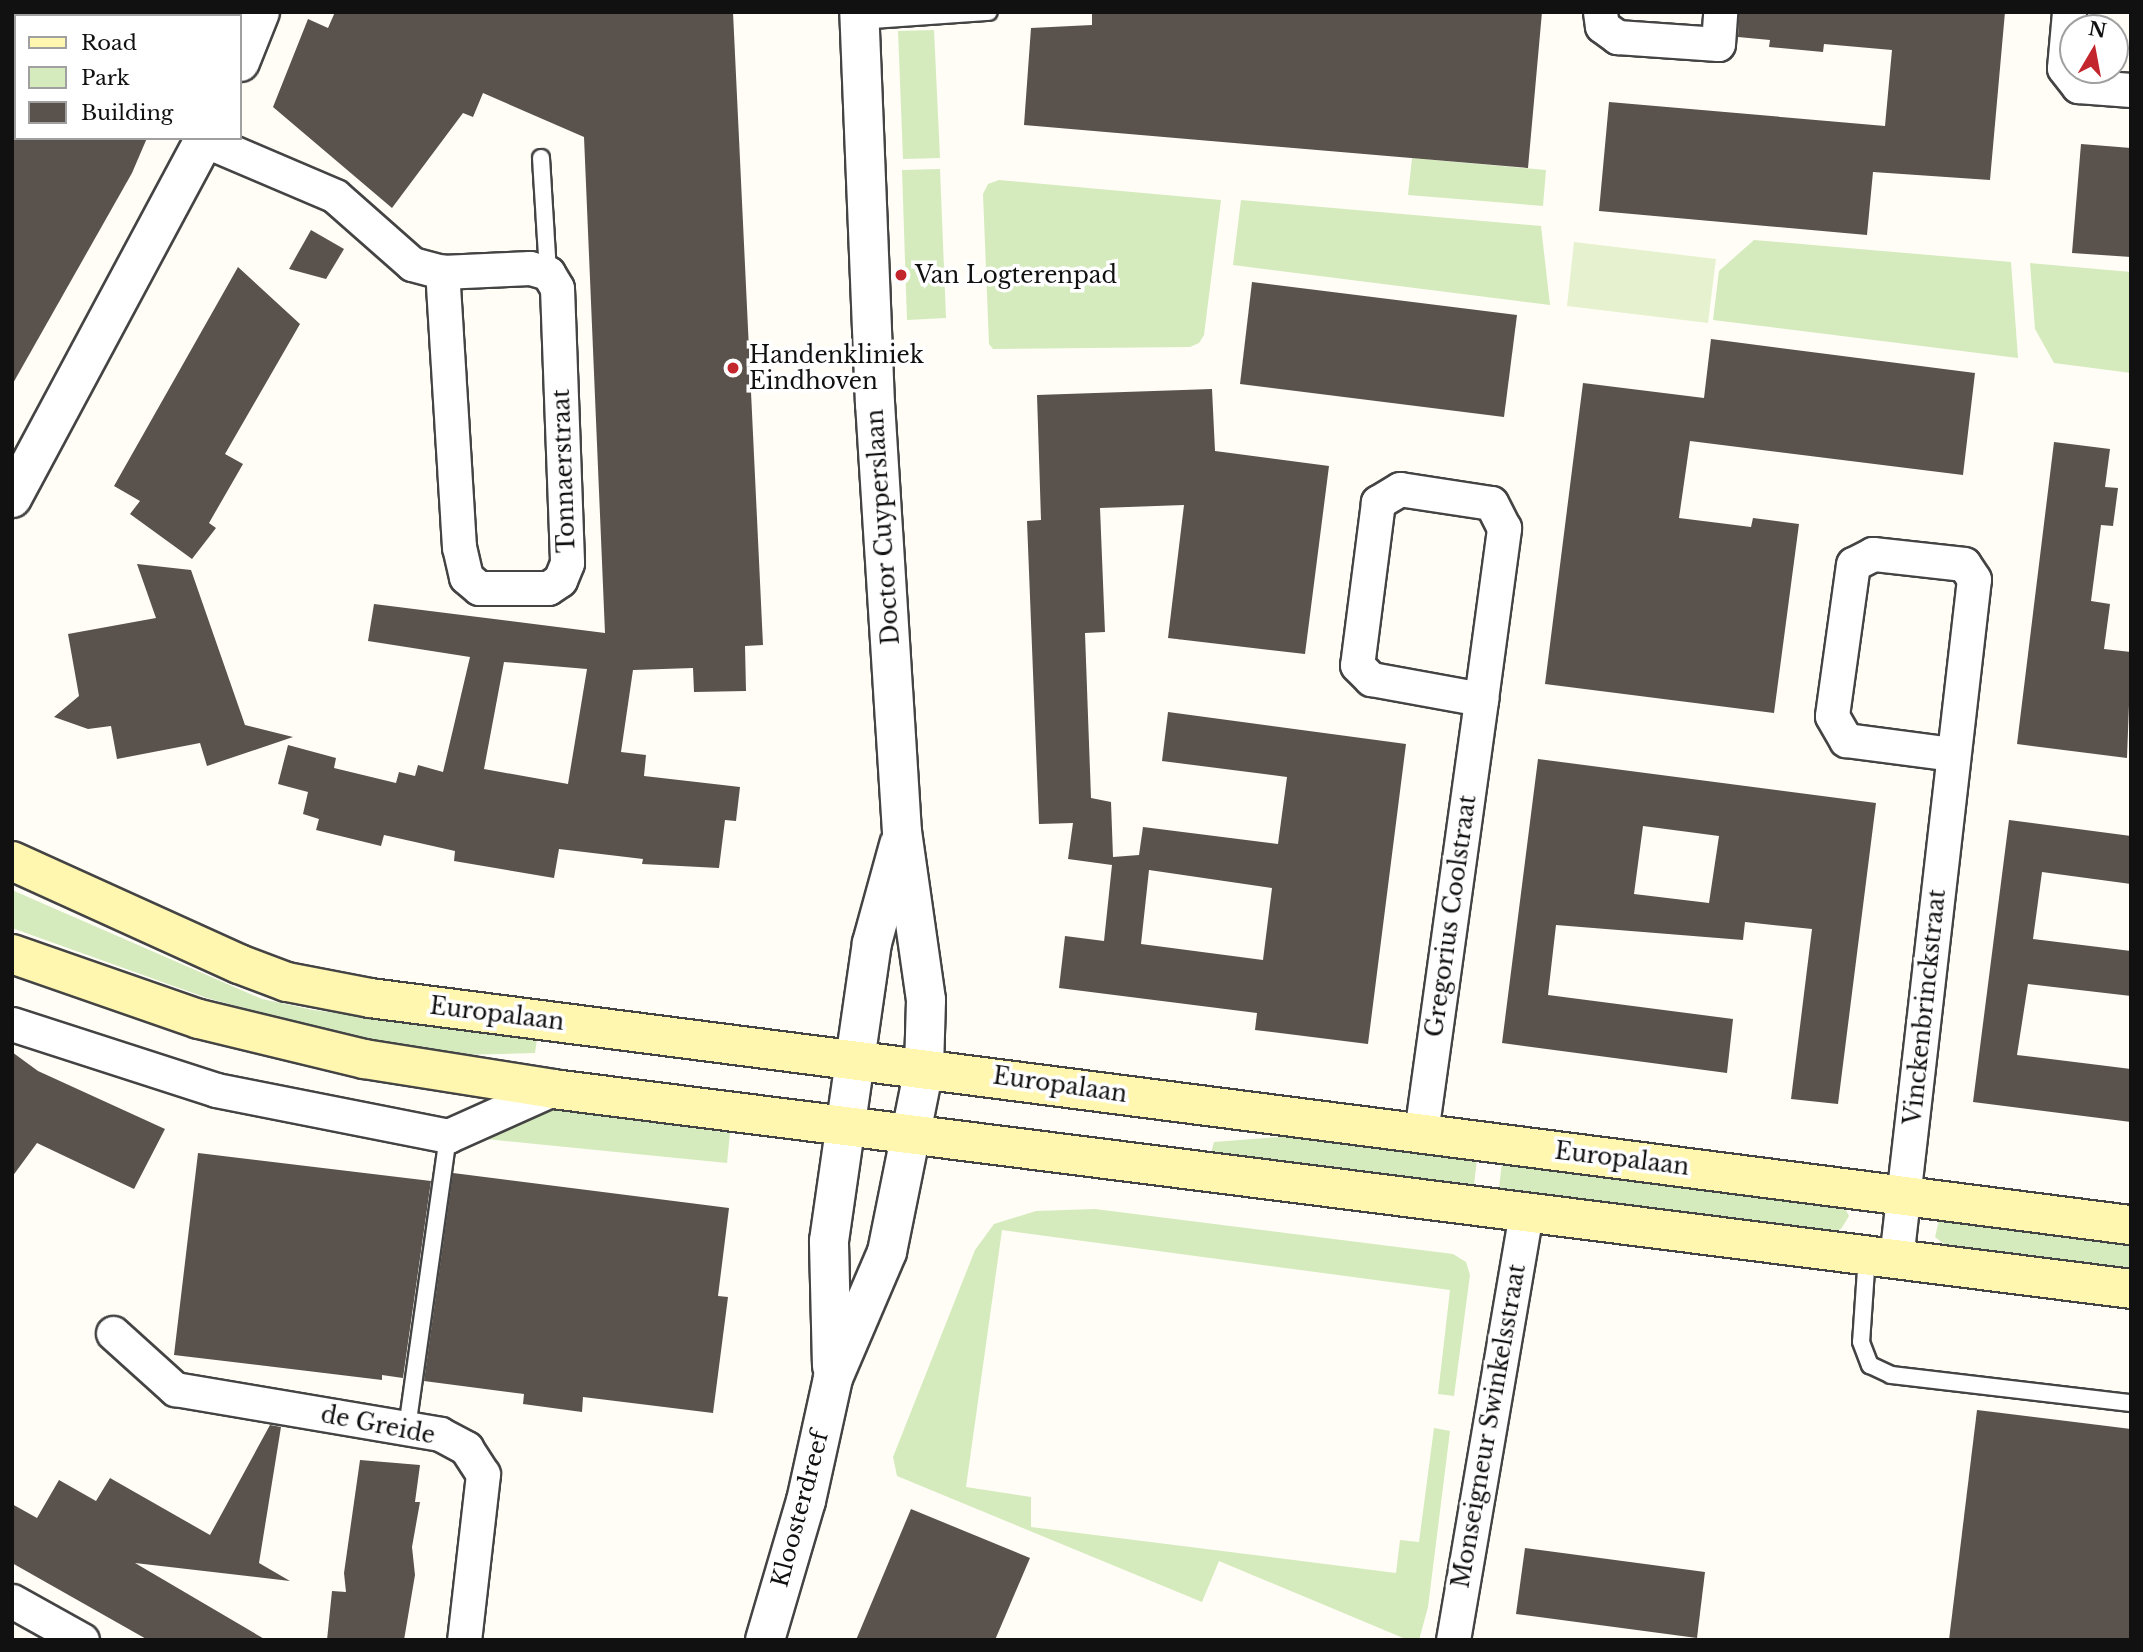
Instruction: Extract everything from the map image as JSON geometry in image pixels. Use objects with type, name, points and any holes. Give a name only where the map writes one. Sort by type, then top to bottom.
[{"type":"main road","name":"Europalaan","points":[[12,861],[287,982],[370,998],[2131,1225]]},
{"type":"main road","points":[[12,954],[186,1015],[277,1040],[364,1059],[553,1089],[2131,1289]]},
{"type":"street","points":[[242,57],[260,12]]},
{"type":"street","points":[[1601,12],[1602,26],[1617,37],[1718,44],[1720,12]]},
{"type":"street","points":[[2068,12],[2064,68],[2078,86],[2131,90]]},
{"type":"street","name":"Doctor Cuyperslaan","points":[[859,17],[875,404],[902,832],[926,1000],[924,1068],[911,1134]]},
{"type":"street","points":[[12,498],[204,140]]},
{"type":"street","points":[[207,140],[335,196],[412,264],[442,272],[530,268],[548,273]]},
{"type":"street","name":"Tonnaerstraat","points":[[442,272],[459,547],[466,577],[479,587],[548,588],[560,580],[567,563],[557,288],[548,273]]},
{"type":"street","name":"Gregorius Coolstraat","points":[[1421,1133],[1481,699],[1504,528],[1491,503],[1400,489],[1378,502],[1357,665],[1371,679],[1481,699]]},
{"type":"street","name":"Vinckenbrinckstraat","points":[[1882,1257],[1905,1196],[1974,579],[1964,564],[1873,554],[1853,564],[1832,716],[1846,740],[1953,754]]},
{"type":"street","name":"Doctor Cuyperslaan","points":[[846,1126],[872,943],[902,832]]},
{"type":"street","points":[[12,1024],[216,1090],[448,1136],[553,1089]]},
{"type":"street","name":"Kloosterdreef","points":[[833,1378],[829,1241],[846,1126]]},
{"type":"street","name":"Kloosterdreef","points":[[765,1640],[806,1501],[833,1378],[887,1252],[911,1134]]},
{"type":"street","name":"Monseigneur Swinkelsstraat","points":[[1453,1640],[1526,1212]]},
{"type":"street","name":"de Greide","points":[[113,1334],[174,1389],[440,1434],[466,1448],[483,1474],[464,1640]]},
{"type":"street","points":[[12,1601],[82,1640]]},
{"type":"lane","points":[[859,17],[989,12]]},
{"type":"lane","points":[[541,158],[548,273]]},
{"type":"lane","points":[[407,1428],[448,1136]]},
{"type":"lane","points":[[1882,1257],[1861,1342],[1870,1365],[1891,1375],[2131,1403]]},
{"type":"green space","points":[[934,30],[940,158],[903,159],[898,31]]},
{"type":"green space","points":[[1412,158],[1546,170],[1543,206],[1408,195]]},
{"type":"green space","points":[[940,169],[946,318],[907,320],[902,170]]},
{"type":"green space","points":[[999,180],[1221,200],[1204,335],[1199,343],[1190,347],[993,349],[989,344],[983,194],[988,184]]},
{"type":"green space","points":[[1241,200],[1541,226],[1550,305],[1233,265]]},
{"type":"green space","points":[[1754,240],[2011,262],[2018,358],[1713,320],[1719,271]]},
{"type":"green space","points":[[1574,242],[1716,259],[1708,323],[1567,306]]},
{"type":"green space","points":[[2030,263],[2131,272],[2131,373],[2054,363],[2035,329]]},
{"type":"green space","points":[[12,890],[262,999],[313,1010],[537,1039],[535,1053],[458,1055],[375,1043],[207,998],[12,928]]},
{"type":"green space","points":[[554,1109],[730,1133],[727,1163],[486,1139],[531,1114]]},
{"type":"green space","points":[[1292,1136],[1477,1159],[1474,1185],[1211,1153],[1214,1142]]},
{"type":"green space","points":[[1502,1162],[1843,1205],[1849,1216],[1841,1229],[1835,1231],[1499,1188]]},
{"type":"green space","points":[[1095,1209],[1453,1254],[1466,1262],[1470,1275],[1454,1396],[1438,1394],[1450,1290],[1002,1230],[966,1487],[1031,1497],[1031,1527],[1396,1573],[1400,1540],[1419,1542],[1434,1428],[1450,1431],[1428,1607],[1419,1640],[1408,1640],[1219,1561],[1202,1602],[897,1476],[893,1457],[975,1250],[994,1224],[1036,1211]]},
{"type":"green space","points":[[1939,1220],[2131,1241],[2131,1268],[1945,1245],[1935,1237]]},
{"type":"building","points":[[335,12],[733,12],[763,645],[745,646],[746,691],[694,692],[693,668],[633,670],[621,752],[646,755],[644,776],[740,787],[736,821],[725,820],[719,868],[642,864],[643,859],[559,849],[554,878],[454,861],[455,851],[384,835],[381,846],[316,830],[319,819],[303,814],[308,792],[278,784],[288,745],[336,758],[334,768],[396,783],[399,772],[415,776],[418,765],[443,772],[470,657],[368,641],[374,604],[605,633],[584,137],[483,93],[473,117],[463,113],[392,208],[273,107],[308,19],[328,28]],"holes":[[[504,662],[587,669],[568,784],[484,769]]]},
{"type":"building","points":[[1092,12],[1542,12],[1528,168],[1024,125],[1031,28],[1092,25]]},
{"type":"building","points":[[1739,12],[2005,12],[1990,180],[1873,172],[1867,235],[1599,211],[1609,102],[1885,126],[1892,50],[1824,44],[1823,52],[1769,47],[1770,40],[1738,37]]},
{"type":"building","points":[[12,138],[146,140],[132,173],[12,385]]},
{"type":"building","points":[[2081,144],[2131,148],[2131,257],[2072,253]]},
{"type":"building","points":[[311,230],[344,249],[326,279],[289,269]]},
{"type":"building","points":[[238,267],[300,324],[225,454],[243,464],[209,523],[216,528],[192,559],[130,514],[140,501],[114,486]]},
{"type":"building","points":[[1252,282],[1517,315],[1504,417],[1240,384]]},
{"type":"building","points":[[1711,339],[1975,373],[1963,475],[1690,441],[1679,518],[1751,527],[1753,518],[1799,524],[1774,713],[1545,684],[1583,383],[1704,398]]},
{"type":"building","points":[[1212,389],[1215,451],[1329,466],[1305,654],[1168,638],[1184,505],[1100,508],[1105,632],[1085,633],[1091,798],[1111,802],[1113,857],[1139,855],[1143,827],[1278,844],[1287,777],[1162,761],[1168,712],[1406,744],[1368,1044],[1255,1030],[1257,1013],[1059,988],[1065,936],[1104,941],[1112,865],[1068,859],[1073,823],[1039,824],[1027,521],[1041,520],[1037,395]],"holes":[[[1149,870],[1272,888],[1263,960],[1141,944]]]},
{"type":"building","points":[[2054,442],[2110,449],[2105,487],[2118,488],[2113,526],[2101,525],[2091,601],[2110,604],[2104,649],[2131,652],[2127,758],[2017,744]]},
{"type":"building","points":[[137,564],[191,570],[245,725],[293,737],[207,766],[200,743],[117,759],[111,726],[88,729],[54,717],[79,696],[68,634],[156,618]]},
{"type":"building","points":[[1538,759],[1876,803],[1838,1104],[1791,1099],[1812,929],[1745,922],[1743,940],[1556,925],[1548,995],[1733,1019],[1727,1073],[1502,1043]],"holes":[[[1643,826],[1719,836],[1709,903],[1634,894]]]},
{"type":"building","points":[[2009,820],[2131,836],[2131,884],[2042,872],[2033,939],[2131,951],[2131,996],[2028,984],[2017,1055],[2131,1069],[2131,1122],[1973,1102]]},
{"type":"building","points":[[12,1052],[38,1071],[165,1129],[134,1189],[37,1143],[12,1177]]},
{"type":"building","points":[[198,1153],[431,1181],[403,1378],[382,1375],[382,1380],[174,1355]]},
{"type":"building","points":[[453,1173],[729,1208],[718,1296],[728,1297],[713,1413],[583,1397],[582,1412],[523,1404],[524,1394],[424,1381]]},
{"type":"building","points":[[1977,1410],[2131,1429],[2131,1640],[1949,1640]]},
{"type":"building","points":[[270,1425],[281,1427],[259,1563],[290,1581],[135,1563],[266,1640],[148,1640],[12,1563],[12,1504],[37,1518],[59,1480],[96,1501],[110,1478],[210,1535]]},
{"type":"building","points":[[360,1460],[420,1465],[415,1502],[420,1502],[412,1547],[415,1575],[404,1640],[327,1640],[332,1591],[346,1592],[344,1573]]},
{"type":"building","points":[[911,1509],[1030,1558],[995,1640],[856,1640]]},
{"type":"building","points":[[1525,1548],[1705,1572],[1697,1638],[1516,1614]]},
{"type":"place","name":"Van Logterenpad","points":[[901,275]]},
{"type":"place","name":"Handenkliniek Eindhoven","points":[[733,368]]}]
